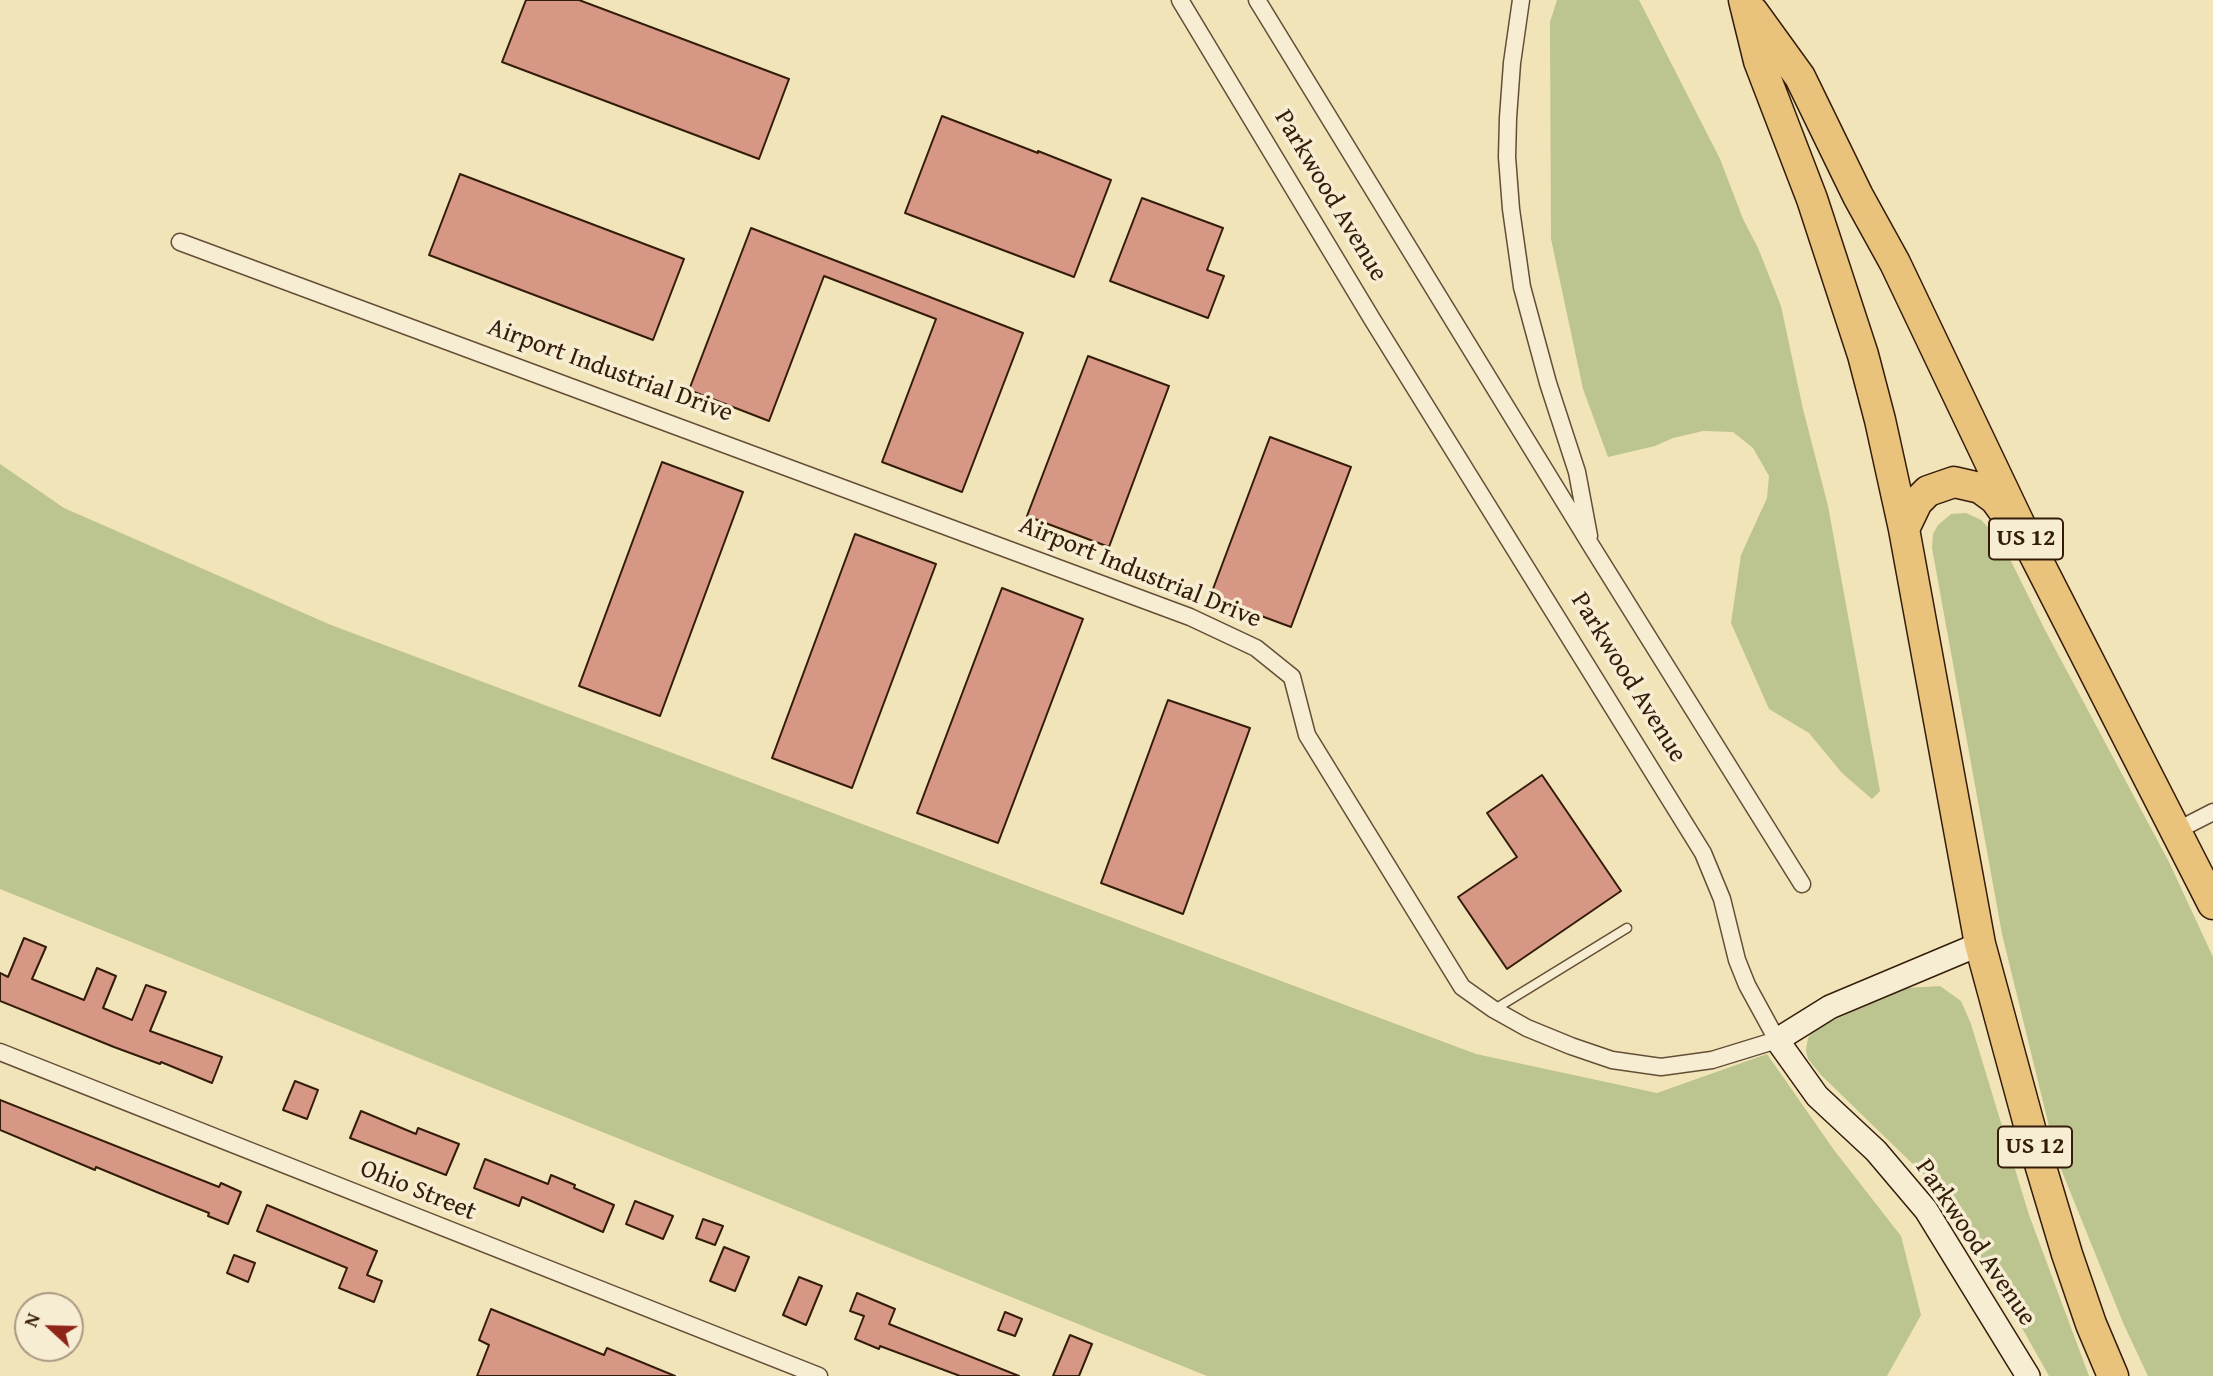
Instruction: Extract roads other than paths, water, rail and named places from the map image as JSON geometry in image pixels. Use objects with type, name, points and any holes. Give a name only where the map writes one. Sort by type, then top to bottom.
[{"type":"highway","name":"US 12","points":[[1744,0],[1759,61],[1812,199],[1863,355],[1904,529],[1980,944],[2067,1254],[2091,1324],[2113,1376]]},
{"type":"highway","name":"US 12","points":[[1744,0],[1800,77],[1858,196],[1895,263],[2028,542],[2213,904]]},
{"type":"highway","points":[[1904,529],[1917,502],[1928,491],[1954,482],[1980,488],[1995,499],[2028,542]]},
{"type":"street","name":"Parkwood Avenue","points":[[1180,0],[1372,319],[1703,853],[1722,899],[1746,985],[1777,1040],[1817,1096],[1876,1151],[1926,1210],[2028,1376]]},
{"type":"street","points":[[1257,0],[1802,884]]},
{"type":"street","points":[[1521,0],[1511,63],[1508,118],[1507,158],[1511,209],[1522,287],[1548,383],[1577,472],[1592,547]]},
{"type":"street","name":"Airport Industrial Drive","points":[[180,242],[1179,613],[1256,648],[1292,677],[1307,734],[1462,987],[1527,1028],[1570,1046],[1612,1060],[1661,1067],[1712,1060],[1777,1040],[1830,1007],[1980,944]]},
{"type":"street","points":[[2176,831],[2213,812]]},
{"type":"street","name":"Ohio Street","points":[[0,1052],[818,1376]]},
{"type":"lane","points":[[1493,1009],[1627,928]]}]
